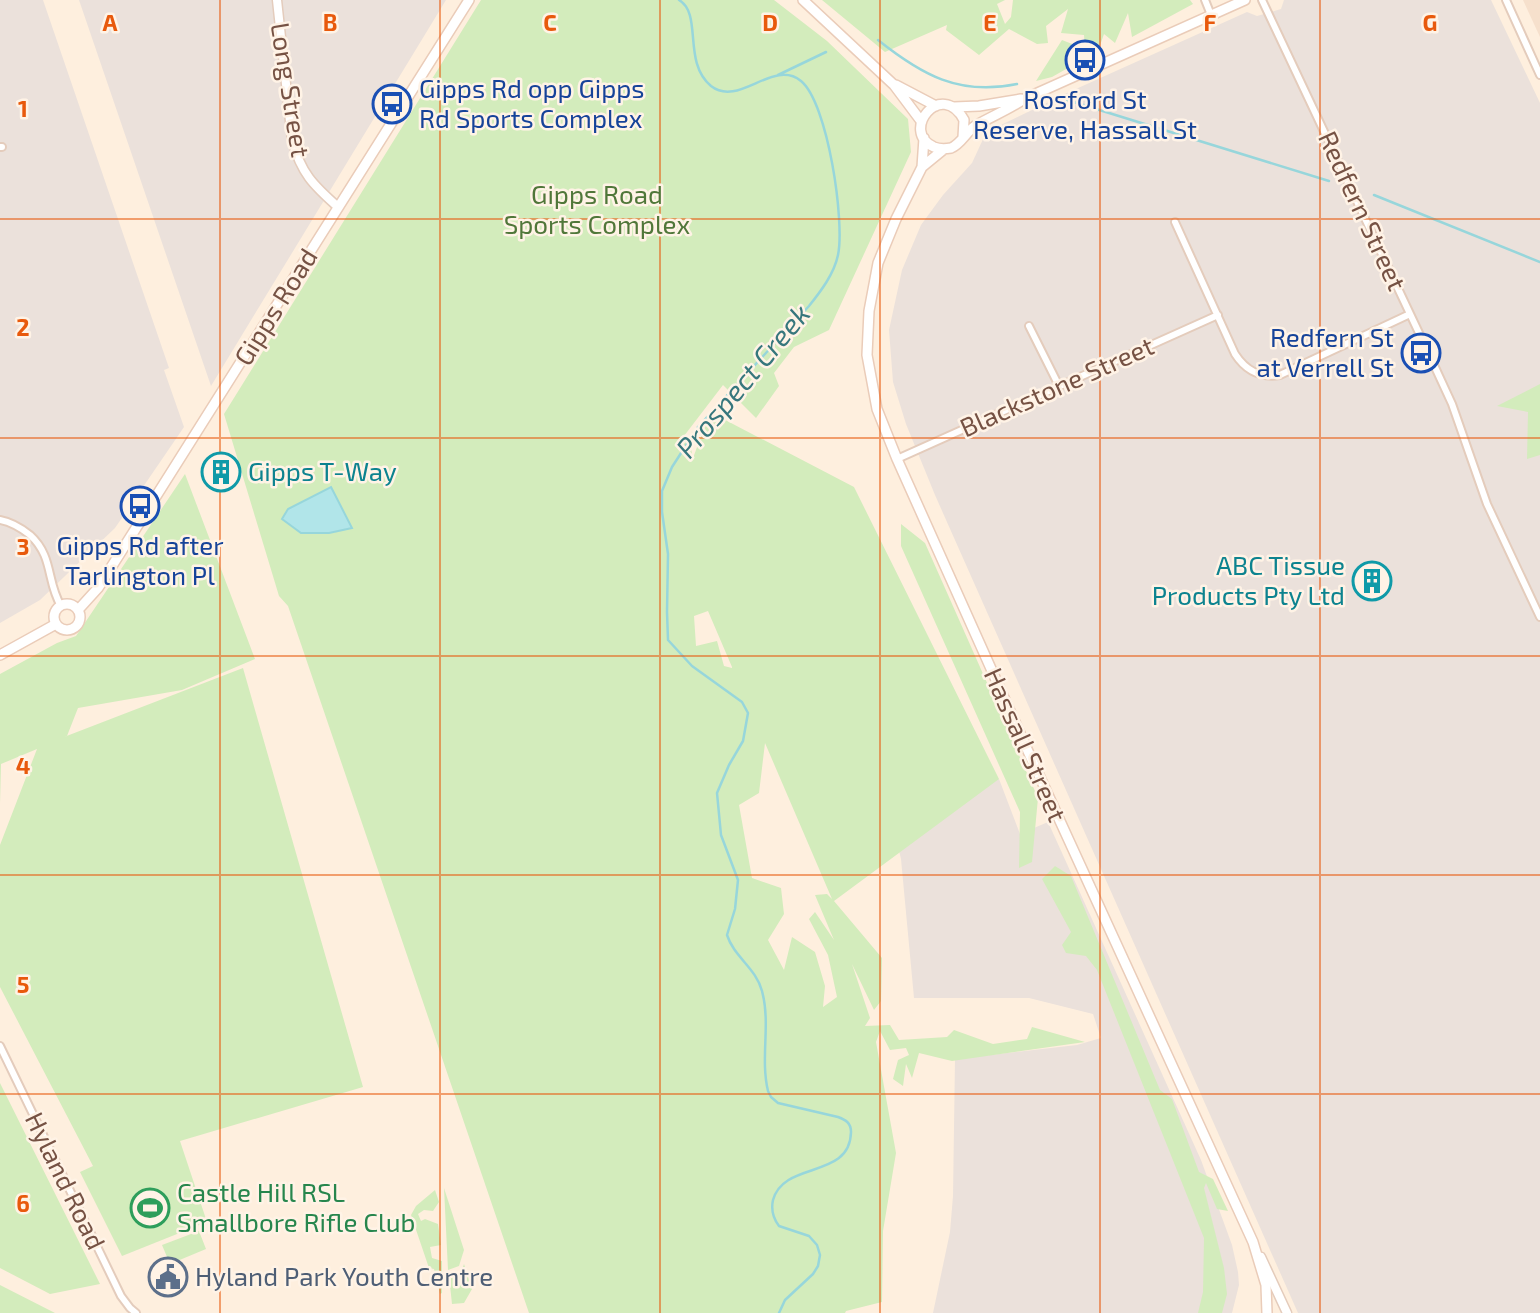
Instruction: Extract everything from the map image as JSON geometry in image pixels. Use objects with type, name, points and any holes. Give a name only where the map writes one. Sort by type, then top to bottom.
[{"type":"main road","name":"Gipps Road","points":[[78,610],[98,588],[469,0]]},
{"type":"main road","points":[[803,0],[894,85],[921,121],[924,138],[934,147],[944,149],[957,144],[973,127],[1024,99],[1245,0]]},
{"type":"main road","points":[[894,85],[936,106]]},
{"type":"main road","points":[[921,121],[924,115],[942,104],[954,107],[979,106],[1024,99]]},
{"type":"main road","points":[[954,107],[964,120],[963,137]]},
{"type":"main road","name":"Hassall Street","points":[[924,138],[922,167],[878,263],[869,311],[867,355],[877,409],[897,459],[1253,1242],[1266,1285],[1267,1313]]},
{"type":"main road","name":"Hassall Street","points":[[922,167],[944,149]]},
{"type":"main road","points":[[68,604],[78,610],[80,621],[76,627],[64,630],[56,624],[54,616],[61,606],[68,604]]},
{"type":"main road","points":[[0,655],[56,624]]},
{"type":"street","name":"Long Street","points":[[277,0],[292,140],[298,160],[314,186],[338,207]]},
{"type":"street","points":[[1205,0],[1211,15]]},
{"type":"street","name":"Redfern Street","points":[[1262,0],[1452,404],[1487,504],[1540,617]]},
{"type":"street","points":[[1506,0],[1540,75]]},
{"type":"street","points":[[1174,222],[1241,363],[1255,373],[1271,377],[1280,375],[1410,314]]},
{"type":"street","name":"Blackstone Street","points":[[897,459],[1217,314]]},
{"type":"street","points":[[1029,326],[1059,386]]},
{"type":"street","points":[[0,520],[24,530],[40,545],[47,558],[61,606]]},
{"type":"street","name":"Hyland Road","points":[[0,1046],[121,1296],[136,1313]]},
{"type":"street","points":[[1253,1242],[1287,1313]]},
{"type":"shaded area","points":[[0,0],[43,0],[169,368],[164,370],[184,427],[115,528],[40,600],[0,623]]},
{"type":"shaded area","points":[[79,0],[446,0],[211,386]]},
{"type":"shaded area","points":[[1284,0],[1491,0],[1540,103],[1540,1313],[1298,1313],[935,495],[906,424],[893,382],[889,330],[902,270],[921,225],[972,163],[984,137],[1003,124],[1067,93],[1247,12],[1257,16],[1281,9]]},
{"type":"shaded area","points":[[1523,0],[1540,0],[1540,37]]},
{"type":"shaded area","points":[[999,779],[1020,834],[1048,822],[1201,1160],[1232,1245],[1238,1272],[1239,1285],[1232,1313],[933,1313],[950,1232],[955,1059],[1077,1045],[1101,1038],[1093,1014],[1029,998],[914,998],[901,859],[889,809]]},
{"type":"green space","name":"Gipps Road Sports Complex","points":[[481,0],[774,0],[827,41],[908,119],[911,152],[829,330],[794,347],[774,373],[779,386],[756,418],[723,385],[684,436],[688,435],[693,458],[710,412],[854,487],[999,779],[834,901],[882,958],[881,1001],[874,1010],[852,964],[870,1018],[865,1026],[890,1025],[899,1040],[947,1037],[954,1030],[993,1044],[1027,1039],[1032,1027],[1085,1042],[952,1061],[919,1053],[912,1078],[906,1064],[903,1086],[893,1079],[898,1060],[909,1055],[906,1048],[890,1050],[880,1031],[876,1042],[896,1153],[883,1231],[882,1302],[845,1313],[529,1313],[288,606],[279,596],[224,414]],"holes":[[[708,611],[732,667],[732,668],[724,666],[717,641],[696,646],[694,616]],[[765,743],[832,899],[827,894],[815,895],[834,940],[815,912],[809,919],[828,955],[837,997],[823,1007],[825,986],[815,952],[792,937],[784,970],[768,940],[784,914],[781,888],[752,878],[739,805],[759,793]]]},
{"type":"green space","points":[[822,0],[1005,0],[997,4],[1005,24],[1011,17],[1013,0],[1190,0],[1193,4],[1132,37],[1128,13],[1115,43],[1104,34],[1098,51],[1052,77],[1036,81],[1062,40],[1085,49],[1084,35],[1061,33],[1068,9],[1046,26],[1048,43],[1037,44],[1009,29],[979,55],[946,30],[947,25],[885,52]]},
{"type":"green space","points":[[1540,384],[1540,455],[1527,459],[1528,412],[1497,406]]},
{"type":"green space","points":[[185,474],[255,659],[182,690],[78,708],[67,736],[243,668],[363,1087],[180,1141],[207,1222],[122,1256],[80,1172],[93,1166],[0,987],[0,845],[37,749],[1,764],[0,804],[0,674],[57,643],[76,636]]},
{"type":"green space","points":[[901,524],[925,543],[1038,798],[1032,862],[1019,868],[1020,812],[901,546]]},
{"type":"green space","points":[[1055,866],[1071,876],[1160,1090],[1172,1099],[1199,1172],[1213,1179],[1228,1211],[1217,1209],[1206,1183],[1204,1188],[1224,1268],[1227,1294],[1222,1313],[1198,1313],[1203,1292],[1204,1238],[1097,970],[1086,956],[1066,953],[1062,945],[1071,932],[1042,879]]},
{"type":"green space","points":[[0,1083],[100,1284],[50,1294],[0,1268]]},
{"type":"green space","points":[[444,1188],[464,1250],[459,1266],[448,1270]]},
{"type":"green space","points":[[435,1190],[439,1202],[433,1211],[424,1210],[418,1214],[421,1221],[425,1219],[438,1224],[441,1245],[430,1247],[432,1258],[442,1261],[440,1294],[434,1269],[429,1268],[411,1215],[416,1206]]},
{"type":"green space","points":[[199,1231],[206,1249],[170,1264],[162,1245]]},
{"type":"green space","points":[[464,1264],[472,1289],[464,1303],[452,1304],[449,1276],[461,1273]]},
{"type":"green space","points":[[0,1285],[55,1313],[0,1313]]},
{"type":"water","points":[[331,487],[352,528],[329,533],[301,533],[282,519],[288,509]]},
{"type":"waterway","name":"Prospect Creek","points":[[679,0],[690,16],[697,64],[702,76],[711,86],[722,91],[733,91],[779,75],[801,81],[811,93],[826,137],[839,217],[838,255],[826,282],[809,306],[698,427],[672,467],[662,491],[668,554],[668,640],[692,666],[742,702],[748,713],[743,741],[717,793],[721,835],[738,880],[735,909],[727,935],[762,991],[766,1016],[765,1066],[768,1091],[778,1103],[838,1117],[848,1122],[851,1129],[848,1147],[840,1157],[790,1179],[779,1188],[773,1200],[773,1213],[779,1226],[809,1236],[817,1245],[820,1255],[813,1274],[785,1300],[779,1313]]},
{"type":"waterway","points":[[878,40],[910,63],[942,80],[977,87],[1017,84]]},
{"type":"waterway","points":[[778,75],[826,52]]},
{"type":"waterway","points":[[1067,100],[1329,181]]},
{"type":"waterway","points":[[1374,195],[1540,262]]},
{"type":"place","name":"Rosford St Reserve, Hassall St","points":[[1085,60]]},
{"type":"place","name":"Gipps Rd opp Gipps Rd Sports Complex","points":[[392,104]]},
{"type":"place","name":"Redfern St at Verrell St","points":[[1421,353]]},
{"type":"place","name":"Gipps T-Way","points":[[221,472]]},
{"type":"place","name":"Gipps Rd after Tarlington Pl","points":[[140,506]]},
{"type":"place","name":"ABC Tissue Products Pty Ltd","points":[[1372,581]]},
{"type":"place","name":"Castle Hill RSL Smallbore Rifle Club","points":[[150,1208]]},
{"type":"place","name":"Hyland Park Youth Centre","points":[[168,1277]]}]
